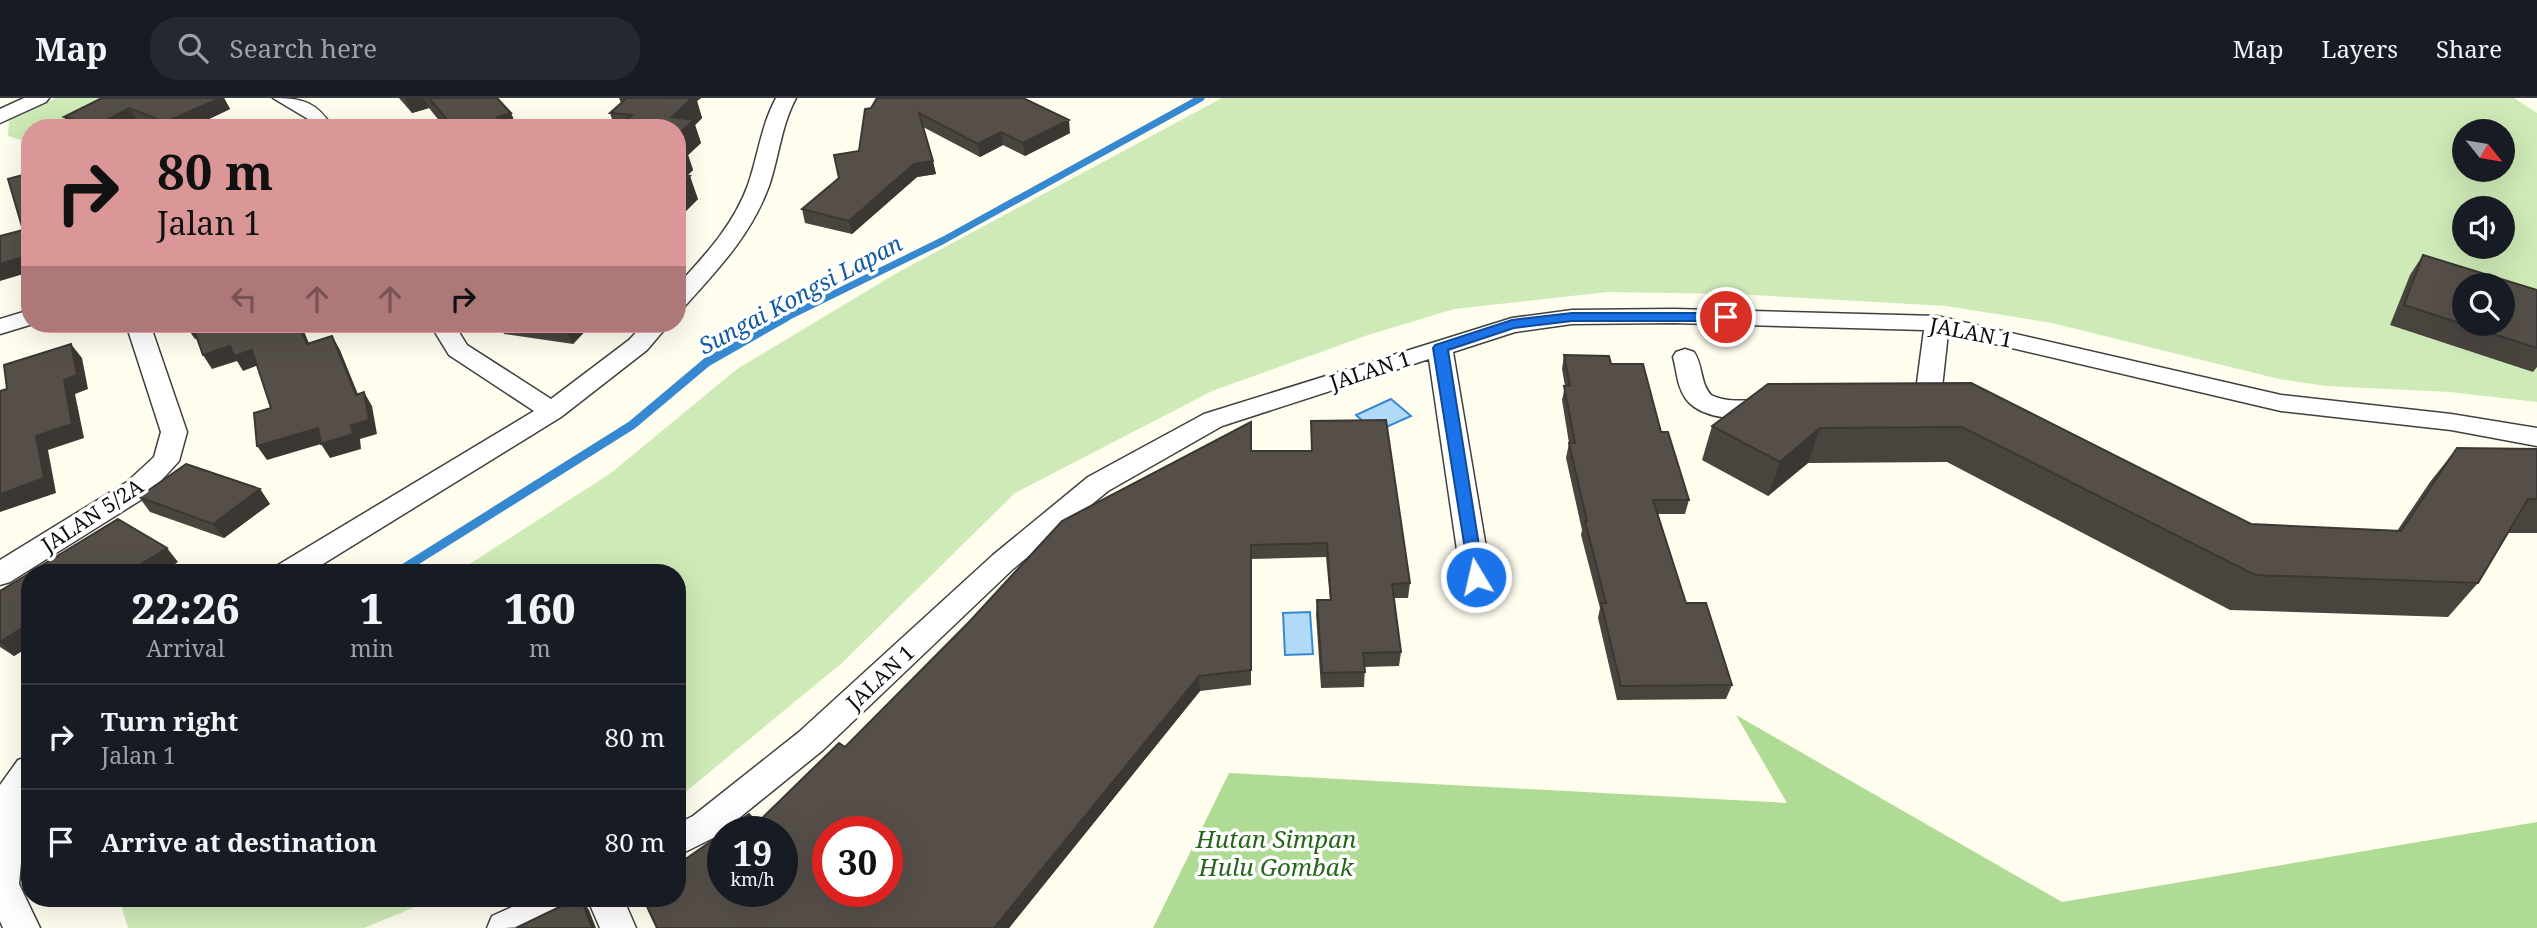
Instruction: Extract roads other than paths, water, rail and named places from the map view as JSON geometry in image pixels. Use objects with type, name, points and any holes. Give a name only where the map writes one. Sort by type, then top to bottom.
[{"type":"street","points":[[0,117],[39,98]]},
{"type":"street","points":[[283,98],[315,115],[317,119]]},
{"type":"street","points":[[686,290],[735,235],[758,187],[776,117],[786,98]]},
{"type":"street","name":"JALAN 1","points":[[686,836],[705,826],[811,741],[1003,562],[1098,484],[1213,420],[1512,324],[1572,317],[1674,316],[1937,323],[2281,403],[2451,422],[2537,437]]},
{"type":"street","points":[[0,327],[21,320]]},
{"type":"street","points":[[1887,407],[1927,406],[1937,323]]},
{"type":"street","name":"JALAN 5/2A","points":[[0,574],[137,489],[166,461],[174,432],[141,333]]},
{"type":"street","points":[[448,333],[458,350],[552,411]]},
{"type":"street","points":[[301,564],[552,411],[638,345],[649,333]]},
{"type":"street","points":[[1440,348],[1476,577]]},
{"type":"street","points":[[1685,357],[1696,396],[1707,404],[1725,408],[1792,408]]},
{"type":"street","points":[[21,783],[10,798],[1,885],[22,928]]},
{"type":"street","points":[[505,928],[550,907]]},
{"type":"street","points":[[609,907],[618,928]]},
{"type":"water","points":[[1391,399],[1411,416],[1375,432],[1356,415]]},
{"type":"water","points":[[1310,612],[1313,654],[1285,655],[1283,613]]},
{"type":"waterway","name":"Sungai Kongsi Lapan","points":[[783,319],[942,241],[1201,98]]},
{"type":"waterway","name":"Sungai Kongsi Lapan","points":[[411,564],[632,425],[707,362],[786,317]]},
{"type":"park label","name":"Hutan Simpan Hulu Gombak","points":[[1276,852]]}]
